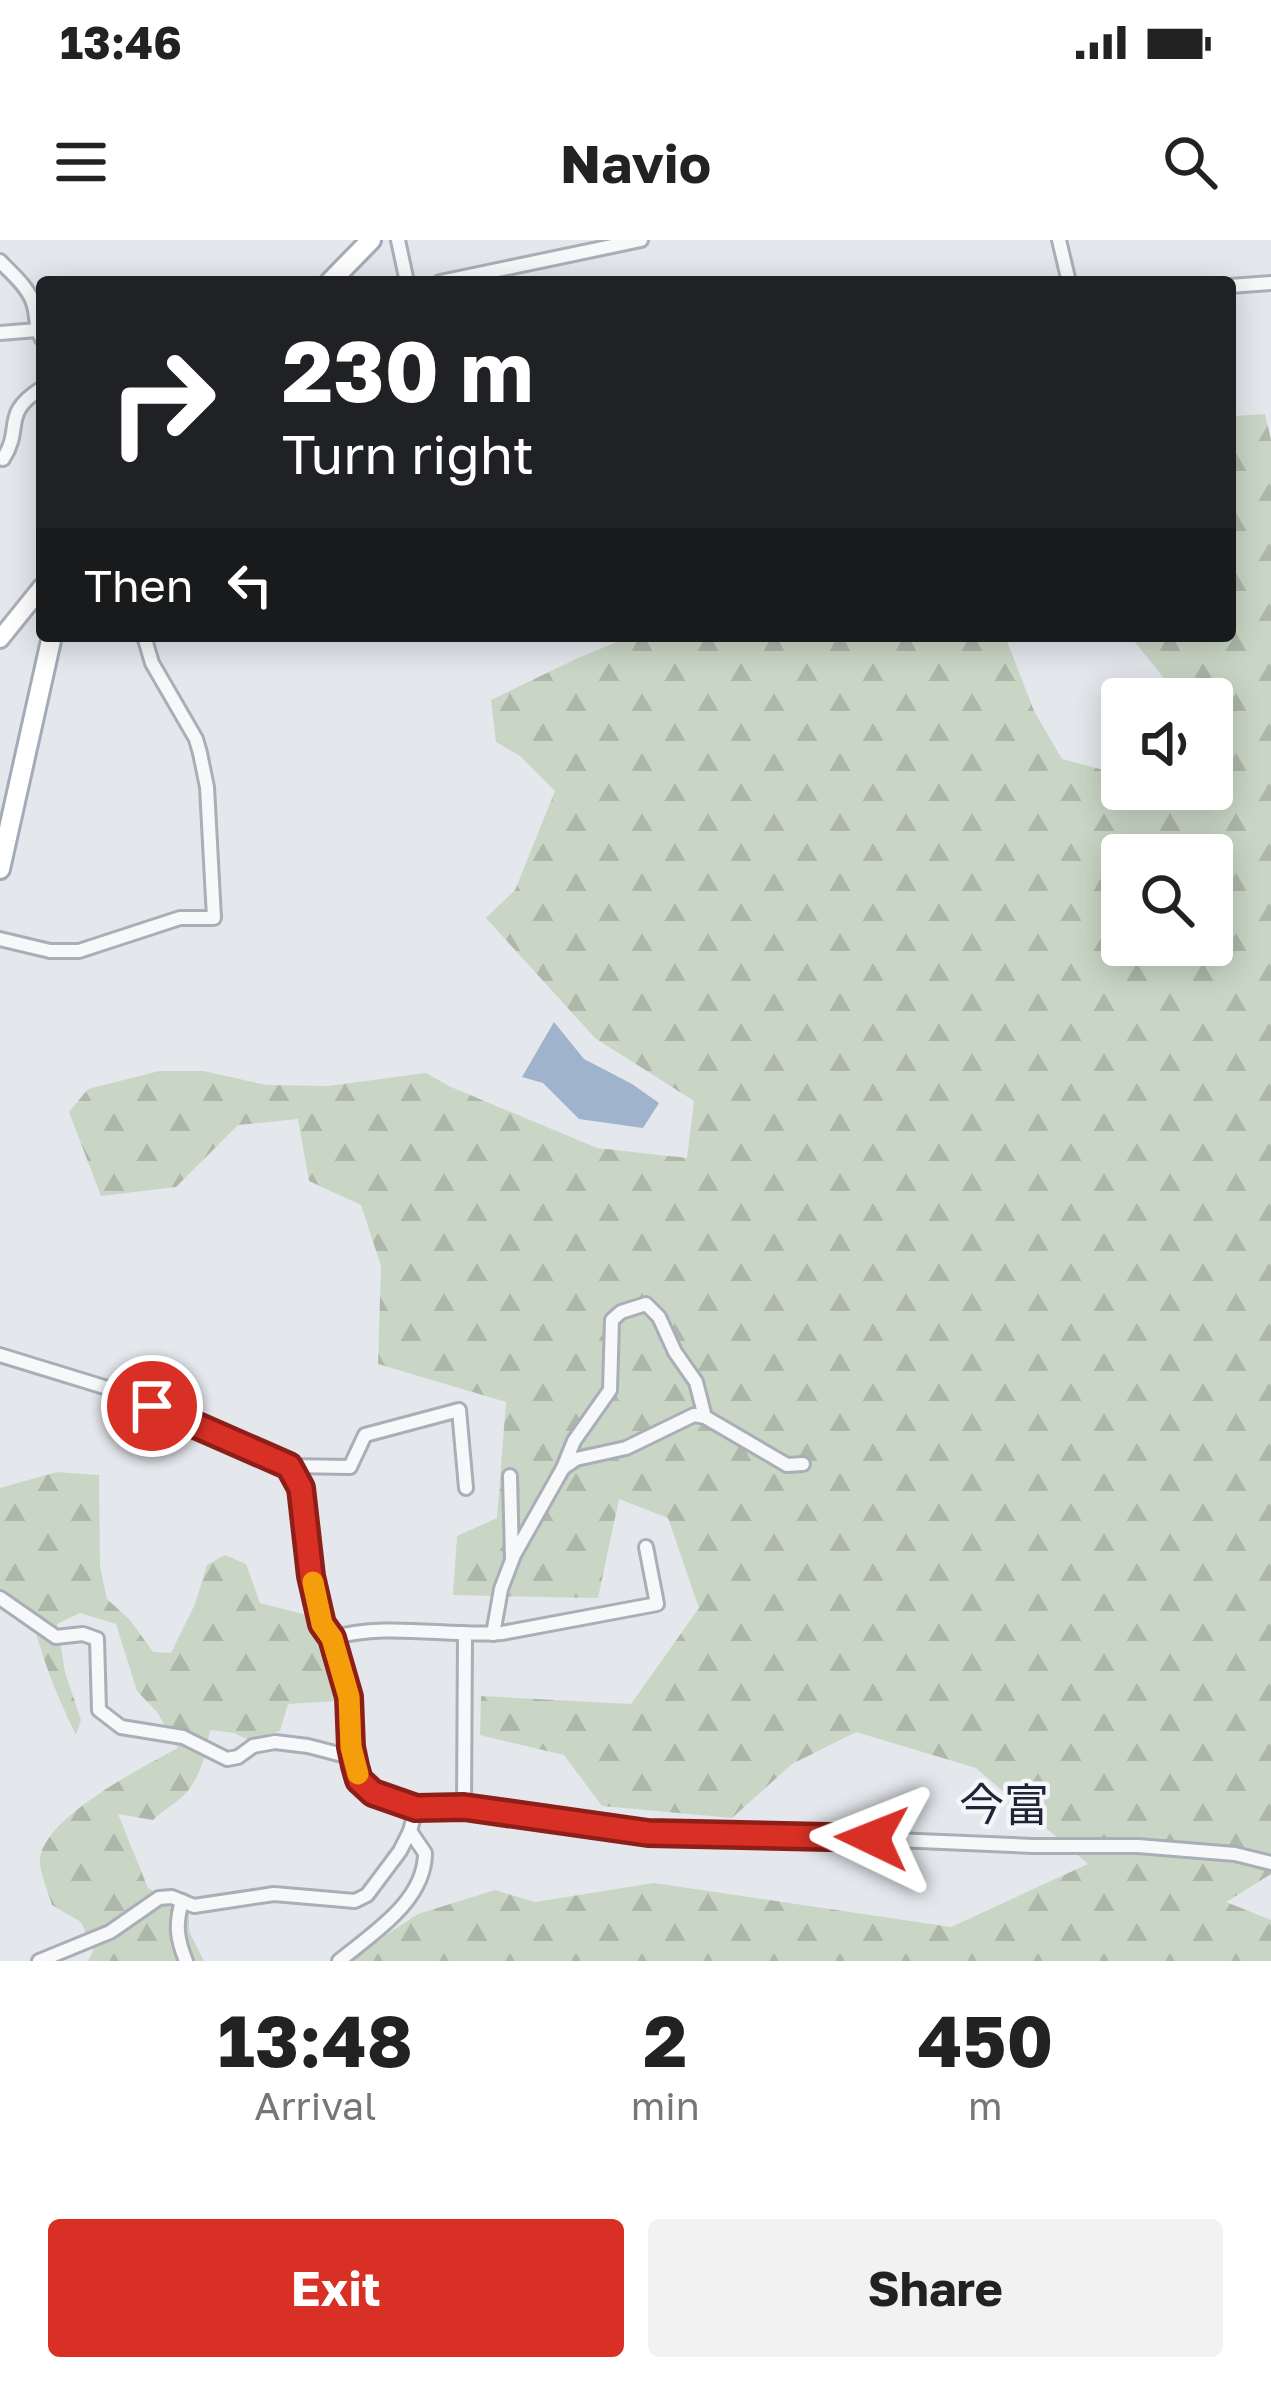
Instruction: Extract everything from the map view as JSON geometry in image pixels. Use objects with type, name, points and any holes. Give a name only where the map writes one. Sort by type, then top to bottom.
[{"type":"main road","points":[[336,276],[370,240]]},
{"type":"main road","points":[[0,639],[36,594]]},
{"type":"main road","points":[[0,869],[51,642]]},
{"type":"street","points":[[398,240],[406,276]]},
{"type":"street","points":[[469,276],[641,240]]},
{"type":"street","points":[[1059,240],[1068,276]]},
{"type":"street","points":[[0,261],[28,292],[36,313]]},
{"type":"street","points":[[1236,286],[1271,283]]},
{"type":"street","points":[[0,333],[36,335]]},
{"type":"street","points":[[3,459],[8,451],[9,414],[17,399],[36,391]]},
{"type":"street","points":[[0,939],[50,951],[79,951],[181,918],[214,918],[200,753],[145,642]]},
{"type":"street","points":[[493,1634],[500,1589],[512,1560],[574,1442],[610,1390],[612,1320],[646,1304],[659,1317],[696,1382],[705,1417]]},
{"type":"street","points":[[0,1355],[114,1390],[289,1466],[350,1467],[365,1435],[459,1410],[466,1488]]},
{"type":"street","points":[[563,1468],[576,1459],[626,1448],[694,1415],[787,1465],[803,1464]]},
{"type":"street","points":[[289,1466],[301,1488],[322,1624],[332,1638],[349,1697],[359,1780],[373,1793],[416,1808],[464,1807],[648,1833],[1138,1846],[1235,1854],[1271,1863]]},
{"type":"street","points":[[510,1477],[512,1560]]},
{"type":"street","points":[[332,1638],[410,1631],[493,1634],[657,1604],[646,1547]]},
{"type":"street","points":[[0,1598],[56,1637],[83,1634],[97,1639],[99,1709],[121,1727],[184,1737],[227,1759],[275,1742],[354,1758]]},
{"type":"street","points":[[464,1807],[465,1635]]},
{"type":"street","points":[[39,1961],[110,1932],[158,1898],[172,1897],[194,1906],[274,1894],[355,1901],[380,1881],[410,1831],[416,1808]]},
{"type":"street","points":[[339,1961],[400,1909],[422,1880],[425,1853],[410,1831]]},
{"type":"street","points":[[182,1901],[176,1927],[186,1961]]},
{"type":"green space","points":[[1265,414],[1271,440],[1271,1874],[1226,1902],[1271,1920],[1271,1961],[346,1961],[418,1914],[495,1890],[535,1902],[654,1883],[951,1927],[1088,1864],[976,1768],[856,1732],[792,1764],[732,1818],[602,1806],[564,1755],[480,1735],[481,1696],[631,1704],[699,1608],[668,1518],[619,1499],[598,1598],[453,1595],[457,1536],[497,1518],[506,1402],[378,1364],[381,1266],[361,1205],[309,1181],[298,1119],[238,1125],[176,1187],[101,1196],[69,1112],[88,1089],[159,1071],[204,1071],[266,1085],[328,1086],[426,1073],[597,1148],[687,1158],[694,1101],[595,1038],[486,918],[515,890],[555,791],[520,756],[496,742],[491,700],[617,642],[1007,642],[1034,711],[1062,759],[1101,769],[1101,810],[1233,810],[1233,678],[1164,678],[1135,642],[1236,642],[1236,416]]},
{"type":"green space","points":[[57,1472],[99,1475],[100,1567],[107,1599],[130,1620],[153,1652],[171,1653],[195,1604],[207,1565],[225,1555],[246,1564],[260,1603],[310,1616],[324,1641],[336,1701],[288,1704],[280,1731],[249,1740],[210,1730],[199,1773],[180,1798],[153,1820],[118,1814],[148,1888],[189,1911],[189,1931],[204,1961],[88,1961],[94,1949],[81,1922],[52,1905],[43,1876],[40,1859],[58,1827],[97,1795],[178,1748],[157,1712],[137,1691],[116,1624],[80,1613],[57,1624],[65,1672],[81,1720],[76,1735],[49,1672],[29,1607],[0,1593],[0,1488]]},
{"type":"water","points":[[554,1022],[584,1059],[659,1103],[643,1128],[579,1119],[543,1083],[522,1077]]},
{"type":"slow traffic","points":[[313,1582],[322,1624],[332,1638],[349,1697],[351,1747],[358,1774]]},
{"type":"district","name":"今富","points":[[1004,1805]]},
{"type":"route","points":[[152,1406],[289,1466],[301,1488],[322,1624],[332,1638],[349,1697],[355,1766],[359,1780],[373,1793],[416,1808],[464,1807],[648,1833],[872,1838]]}]
